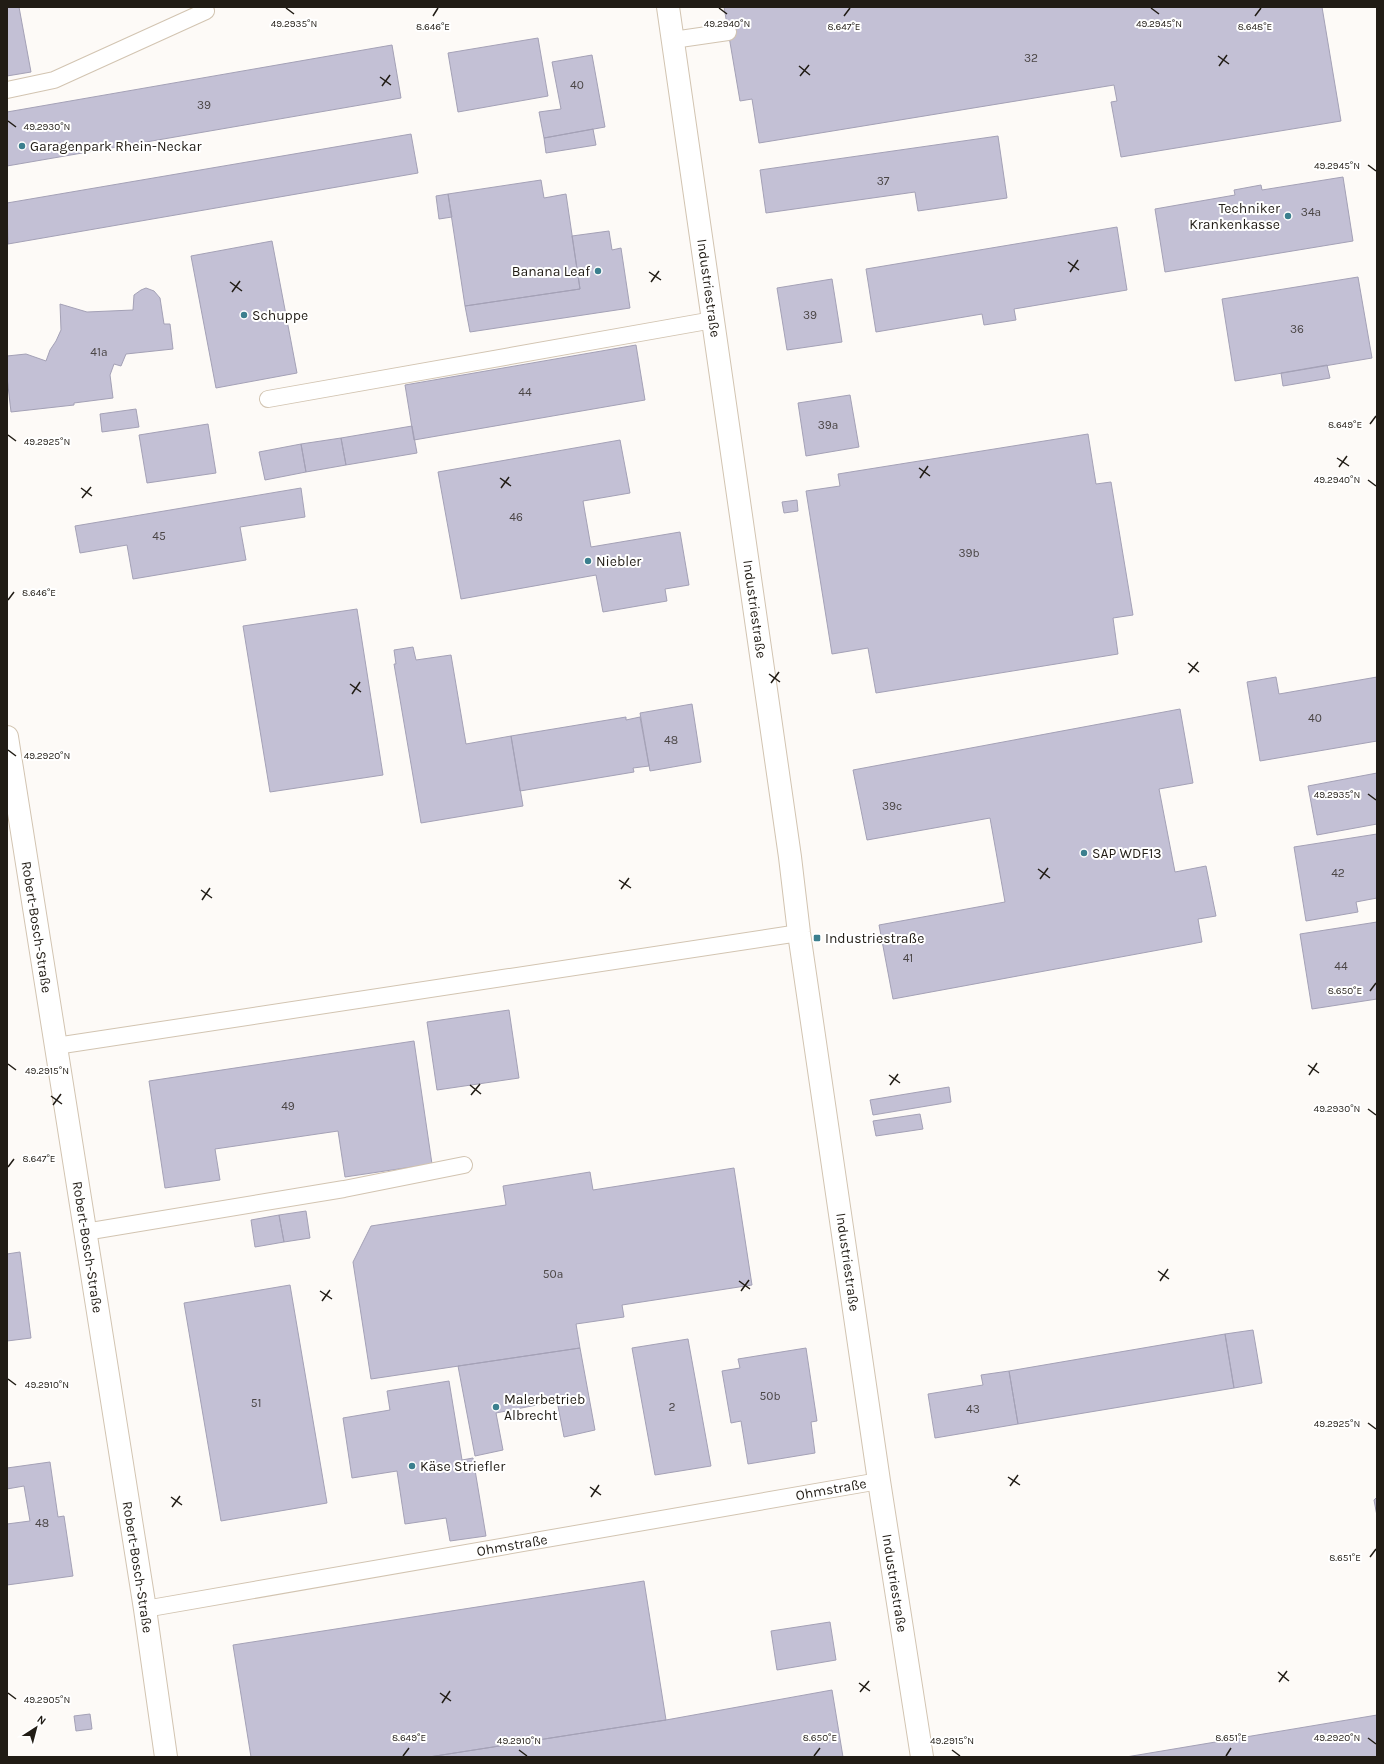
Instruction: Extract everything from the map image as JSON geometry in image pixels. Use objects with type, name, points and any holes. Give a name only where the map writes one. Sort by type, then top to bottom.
[{"type":"street","name":"Industriestraße","points":[[668,7],[789,849],[799,933],[879,1481],[922,1757]]},
{"type":"street","name":"Robert-Bosch-Straße","points":[[7,737],[145,1609],[166,1757]]},
{"type":"lane","points":[[7,90],[54,80],[206,11]]},
{"type":"lane","points":[[673,40],[728,32]]},
{"type":"lane","points":[[268,399],[713,320]]},
{"type":"lane","points":[[56,1046],[799,933]]},
{"type":"lane","points":[[85,1232],[344,1189],[464,1165]]},
{"type":"lane","name":"Ohmstraße","points":[[145,1609],[879,1481]]},
{"type":"building","points":[[7,7],[19,7],[31,72],[7,76]]},
{"type":"building","points":[[724,7],[1322,7],[1341,121],[1121,157],[1111,102],[1117,101],[1114,85],[759,143],[752,99],[740,101]]},
{"type":"building","points":[[538,38],[548,96],[458,112],[448,53]]},
{"type":"building","points":[[392,45],[401,98],[7,166],[7,112]]},
{"type":"building","points":[[592,55],[605,127],[544,138],[539,112],[561,109],[552,62]]},
{"type":"building","points":[[593,129],[596,145],[546,153],[544,138]]},
{"type":"building","points":[[411,134],[418,173],[8,244],[7,203]]},
{"type":"building","points":[[998,136],[1007,198],[918,211],[915,192],[766,213],[760,170]]},
{"type":"building","points":[[1343,177],[1353,241],[1165,272],[1155,209],[1235,195],[1234,190],[1261,185],[1262,190]]},
{"type":"building","points":[[541,180],[544,198],[566,194],[580,289],[465,306],[448,194]]},
{"type":"building","points":[[448,194],[452,217],[439,219],[436,196]]},
{"type":"building","points":[[1117,227],[1127,290],[1014,309],[1016,320],[984,325],[982,314],[876,332],[866,269]]},
{"type":"building","points":[[609,231],[612,250],[621,248],[630,308],[470,332],[465,306],[580,289],[572,236]]},
{"type":"building","name":"Schuppe","points":[[272,241],[297,373],[216,388],[191,256]]},
{"type":"building","points":[[1358,277],[1372,358],[1235,381],[1222,299]]},
{"type":"building","points":[[832,279],[842,342],[787,350],[777,288]]},
{"type":"building","points":[[146,288],[154,291],[160,298],[164,324],[170,324],[173,349],[126,354],[121,366],[114,364],[110,375],[113,398],[74,403],[74,405],[11,412],[7,377],[7,356],[26,354],[46,361],[61,330],[60,304],[87,312],[133,310],[134,295]]},
{"type":"building","points":[[636,345],[645,400],[414,440],[405,385]]},
{"type":"building","points":[[1327,365],[1330,378],[1283,386],[1281,373]]},
{"type":"building","points":[[850,395],[859,447],[806,456],[798,403]]},
{"type":"building","points":[[136,409],[139,427],[102,432],[100,414]]},
{"type":"building","points":[[208,424],[216,473],[147,483],[139,435]]},
{"type":"building","points":[[412,426],[417,453],[346,465],[341,438]]},
{"type":"building","points":[[1088,434],[1096,484],[1111,482],[1133,615],[1113,618],[1118,654],[876,693],[868,648],[832,654],[806,491],[840,486],[838,474]]},
{"type":"building","points":[[341,438],[346,465],[306,472],[301,444]]},
{"type":"building","points":[[620,440],[630,493],[583,501],[591,547],[680,532],[689,585],[665,589],[667,601],[603,612],[596,575],[461,599],[438,472]]},
{"type":"building","points":[[301,444],[306,472],[265,480],[259,452]]},
{"type":"building","points":[[301,488],[305,517],[240,527],[246,560],[133,579],[127,545],[80,553],[75,526]]},
{"type":"building","points":[[797,500],[798,511],[784,513],[782,502]]},
{"type":"building","points":[[357,609],[383,775],[270,792],[243,626]]},
{"type":"building","points":[[413,647],[416,660],[451,655],[466,744],[511,736],[523,806],[421,823],[394,664],[396,664],[394,650]]},
{"type":"building","points":[[1276,677],[1279,694],[1377,677],[1377,741],[1260,761],[1247,682]]},
{"type":"building","points":[[692,704],[701,762],[650,771],[640,713]]},
{"type":"building","name":"SAP WDF13","points":[[1180,709],[1193,783],[1159,789],[1175,872],[1206,866],[1216,916],[1198,919],[1202,942],[893,999],[879,925],[1005,902],[990,818],[867,840],[853,770]]},
{"type":"building","points":[[626,717],[626,720],[640,717],[649,766],[633,768],[634,772],[520,791],[511,736]]},
{"type":"building","points":[[1377,773],[1377,824],[1317,835],[1308,786]]},
{"type":"building","points":[[1377,834],[1377,898],[1356,902],[1358,912],[1306,921],[1294,847]]},
{"type":"building","points":[[1377,922],[1377,999],[1312,1009],[1300,934]]},
{"type":"building","points":[[509,1010],[519,1078],[437,1090],[427,1022]]},
{"type":"building","points":[[414,1041],[432,1164],[345,1177],[338,1131],[215,1149],[220,1180],[165,1188],[149,1081]]},
{"type":"building","points":[[949,1087],[951,1102],[873,1115],[870,1100]]},
{"type":"building","points":[[920,1114],[923,1129],[876,1136],[873,1121]]},
{"type":"building","points":[[734,1168],[752,1285],[622,1305],[624,1317],[576,1324],[580,1348],[371,1379],[353,1262],[371,1226],[506,1205],[503,1186],[590,1172],[593,1190]]},
{"type":"building","points":[[306,1211],[310,1238],[284,1242],[279,1215]]},
{"type":"building","points":[[279,1215],[284,1242],[255,1247],[251,1220]]},
{"type":"building","points":[[20,1252],[31,1338],[7,1341],[7,1254]]},
{"type":"building","points":[[290,1285],[327,1503],[221,1521],[184,1303]]},
{"type":"building","points":[[1253,1330],[1262,1383],[1234,1388],[1225,1334]]},
{"type":"building","points":[[1225,1334],[1234,1388],[1018,1424],[1009,1371]]},
{"type":"building","points":[[688,1339],[711,1466],[655,1475],[632,1348]]},
{"type":"building","name":"Malerbetrieb Albrecht","points":[[580,1348],[595,1430],[564,1437],[557,1401],[496,1413],[503,1450],[475,1456],[458,1366]]},
{"type":"building","points":[[806,1348],[817,1421],[811,1422],[815,1453],[748,1464],[741,1421],[731,1423],[722,1371],[740,1368],[738,1359]]},
{"type":"building","points":[[1009,1371],[1018,1424],[935,1438],[928,1394],[983,1385],[981,1375]]},
{"type":"building","name":"Käse Striefler","points":[[449,1381],[462,1460],[473,1458],[486,1536],[450,1541],[446,1518],[405,1524],[397,1471],[352,1478],[343,1418],[390,1410],[387,1391]]},
{"type":"building","points":[[50,1462],[58,1517],[64,1516],[73,1576],[7,1585],[7,1524],[30,1521],[24,1486],[7,1489],[7,1468]]},
{"type":"building","points":[[1377,1497],[1377,1516],[1374,1500]]},
{"type":"building","points":[[644,1581],[666,1720],[429,1757],[251,1757],[233,1645]]},
{"type":"building","points":[[830,1622],[836,1660],[777,1670],[771,1631]]},
{"type":"building","points":[[832,1690],[843,1757],[429,1757],[666,1720]]},
{"type":"building","points":[[90,1714],[92,1729],[76,1731],[74,1716]]},
{"type":"building","points":[[1377,1715],[1377,1757],[1126,1757]]},
{"type":"place","name":"Garagenpark Rhein-Neckar","points":[[22,146]]},
{"type":"place","name":"Techniker Krankenkasse","points":[[1288,216]]},
{"type":"place","name":"Banana Leaf","points":[[598,271]]},
{"type":"place","name":"Schuppe","points":[[244,315]]},
{"type":"place","name":"Niebler","points":[[588,561]]},
{"type":"place","name":"SAP WDF13","points":[[1084,853]]},
{"type":"place","name":"Industriestraße","points":[[817,938]]},
{"type":"place","name":"Malerbetrieb Albrecht","points":[[496,1407]]},
{"type":"place","name":"Käse Striefler","points":[[412,1466]]}]
